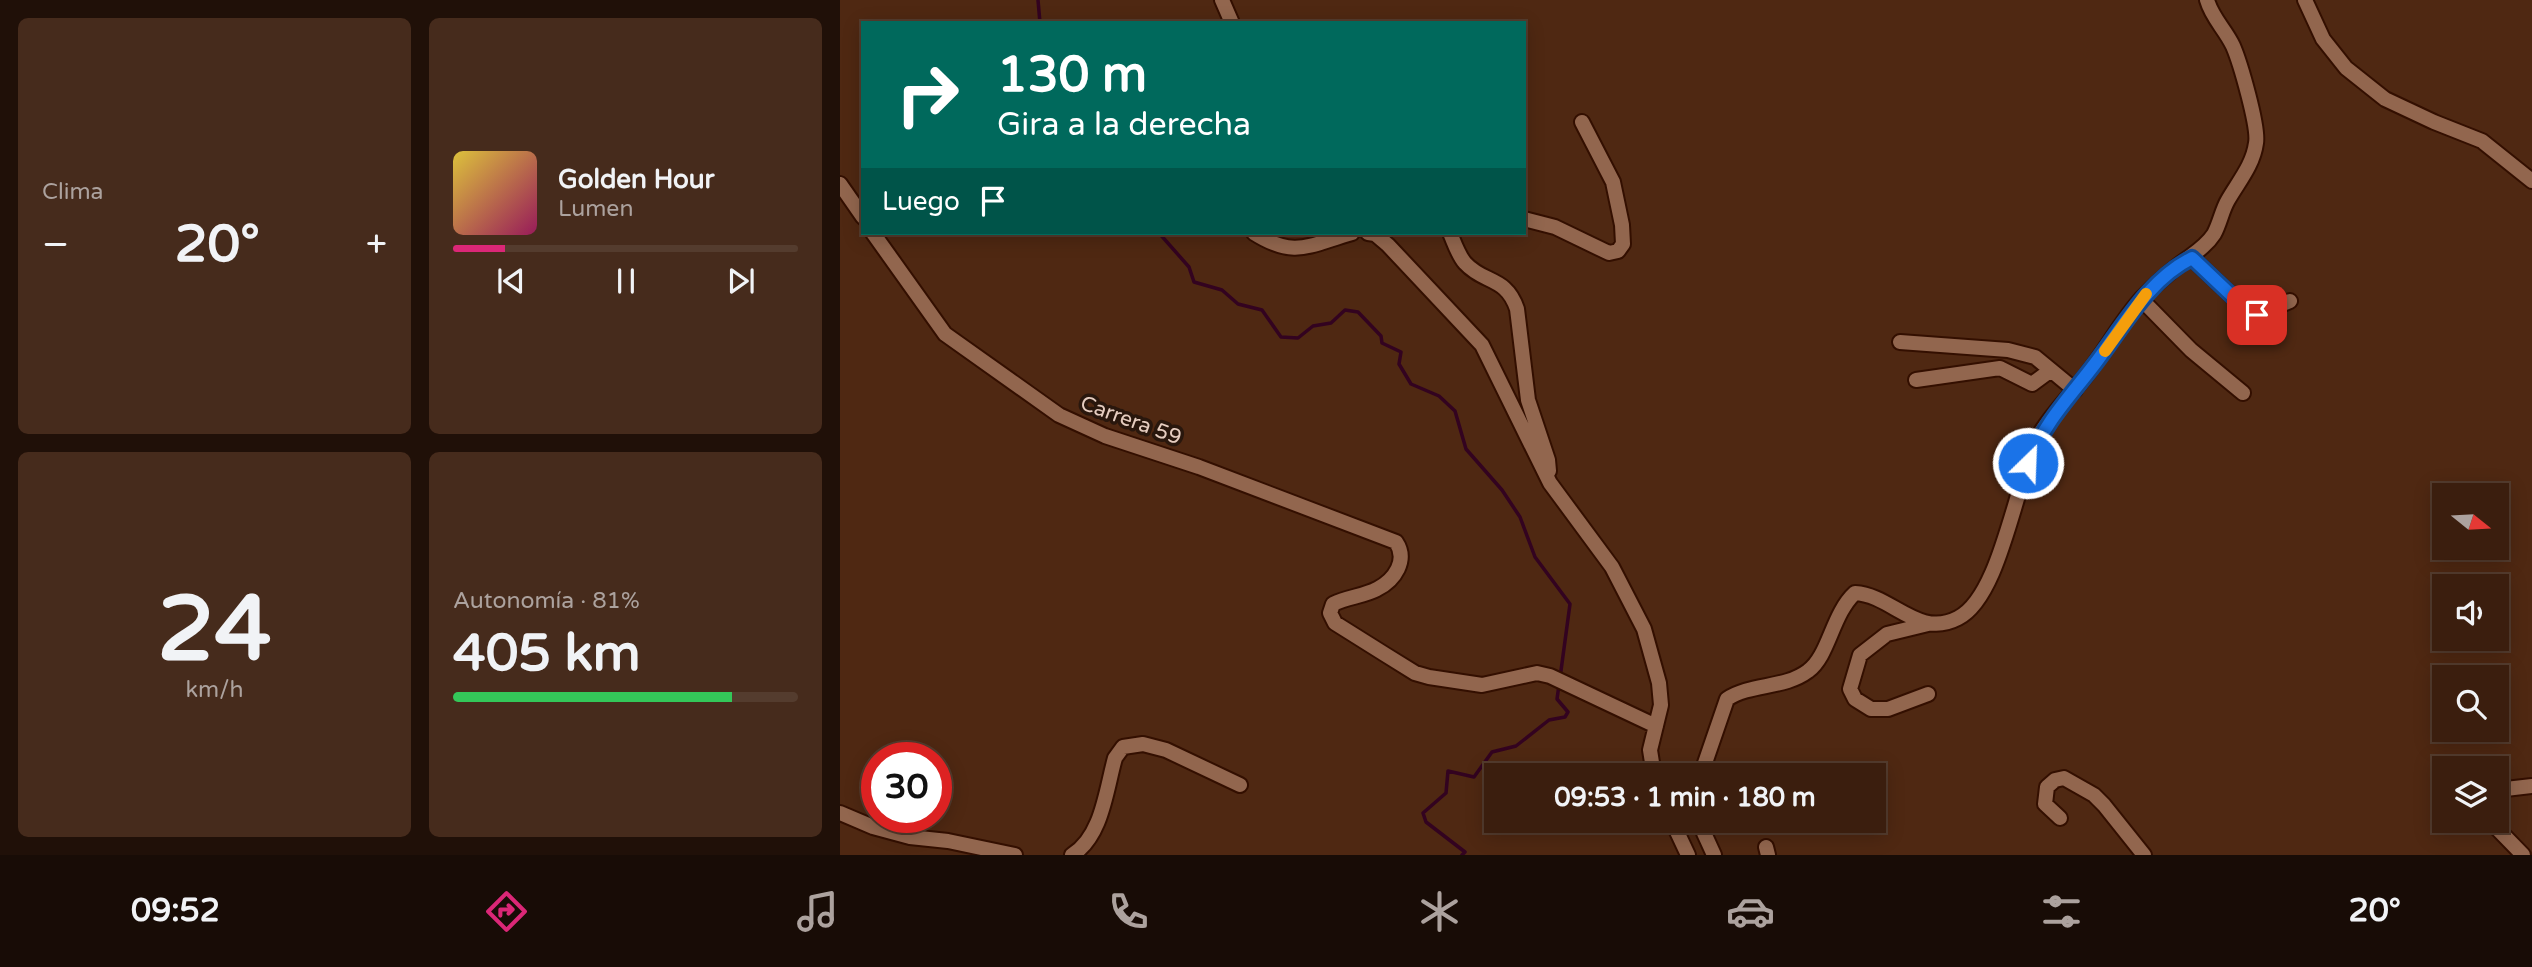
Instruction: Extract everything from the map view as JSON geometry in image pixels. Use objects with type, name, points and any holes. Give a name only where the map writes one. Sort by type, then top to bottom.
[{"type":"street","points":[[1222,0],[1231,21]]},
{"type":"street","points":[[1928,694],[1888,709],[1871,709],[1855,699],[1850,689],[1860,655],[1887,634],[1928,624],[1945,624],[1963,616],[1979,597],[1993,571],[2035,445],[2056,411],[2075,390],[2141,299],[2181,263],[2192,258],[2214,233],[2228,200],[2250,165],[2256,143],[2253,115],[2233,45],[2210,12],[2207,0]]},
{"type":"street","points":[[2305,0],[2323,39],[2346,68],[2375,91],[2411,112],[2482,141],[2532,181]]},
{"type":"street","points":[[1526,220],[1555,227],[1609,253],[1618,251],[1623,244],[1613,182],[1582,122]]},
{"type":"street","points":[[840,184],[861,214]]},
{"type":"street","name":"Carrera 59","points":[[874,235],[945,334],[1059,415],[1105,436],[1199,467],[1396,542],[1402,551],[1398,569],[1377,589],[1334,604],[1330,613],[1335,623],[1415,673],[1482,685],[1537,673],[1560,680],[1656,726]]},
{"type":"street","points":[[1258,235],[1282,248],[1295,249],[1345,235]]},
{"type":"street","points":[[1376,235],[1482,345],[1550,483],[1612,567],[1644,629],[1660,683],[1661,705],[1650,750],[1652,763]]},
{"type":"street","points":[[1451,235],[1464,262],[1506,288],[1513,296],[1517,309],[1528,400],[1548,460],[1550,483]]},
{"type":"street","points":[[2192,258],[2250,313],[2257,315],[2290,301]]},
{"type":"street","points":[[2141,299],[2191,350],[2243,393]]},
{"type":"street","points":[[1900,342],[2008,350],[2035,357],[2075,390]]},
{"type":"street","points":[[1916,380],[2000,368],[2032,384],[2052,370]]},
{"type":"street","points":[[1705,763],[1727,699],[1750,688],[1785,682],[1809,671],[1819,658],[1847,600],[1855,593],[1872,596],[1900,613],[1928,624]]},
{"type":"street","points":[[1080,853],[1091,837],[1115,758],[1123,747],[1143,744],[1166,750],[1240,785]]},
{"type":"street","points":[[2060,818],[2045,804],[2047,787],[2055,780],[2064,778],[2105,805],[2144,855]]},
{"type":"street","points":[[2509,789],[2532,786]]},
{"type":"street","points":[[840,813],[873,827],[910,837],[948,841],[1015,855]]},
{"type":"street","points":[[1678,833],[1688,855]]},
{"type":"street","points":[[1704,833],[1714,855]]},
{"type":"street","points":[[2502,833],[2523,855]]},
{"type":"waterway","points":[[1038,0],[1040,21]]},
{"type":"waterway","points":[[1161,235],[1189,267],[1194,282],[1222,290],[1238,304],[1262,310],[1281,337],[1298,338],[1313,326],[1331,323],[1345,310],[1358,312],[1381,336],[1382,343],[1401,352],[1399,364],[1411,384],[1439,396],[1455,411],[1466,449],[1502,490],[1520,517],[1535,557],[1570,604],[1560,678]]},
{"type":"waterway","points":[[1462,855],[1465,852],[1426,822],[1423,813],[1446,793],[1448,771],[1474,777],[1492,752],[1516,746],[1549,720],[1565,717],[1568,712],[1557,699],[1559,685]]},
{"type":"slow traffic","points":[[2105,351],[2146,294]]},
{"type":"route","points":[[2028,463],[2035,445],[2056,411],[2105,351],[2141,299],[2181,263],[2192,258],[2250,313],[2257,315]]}]
